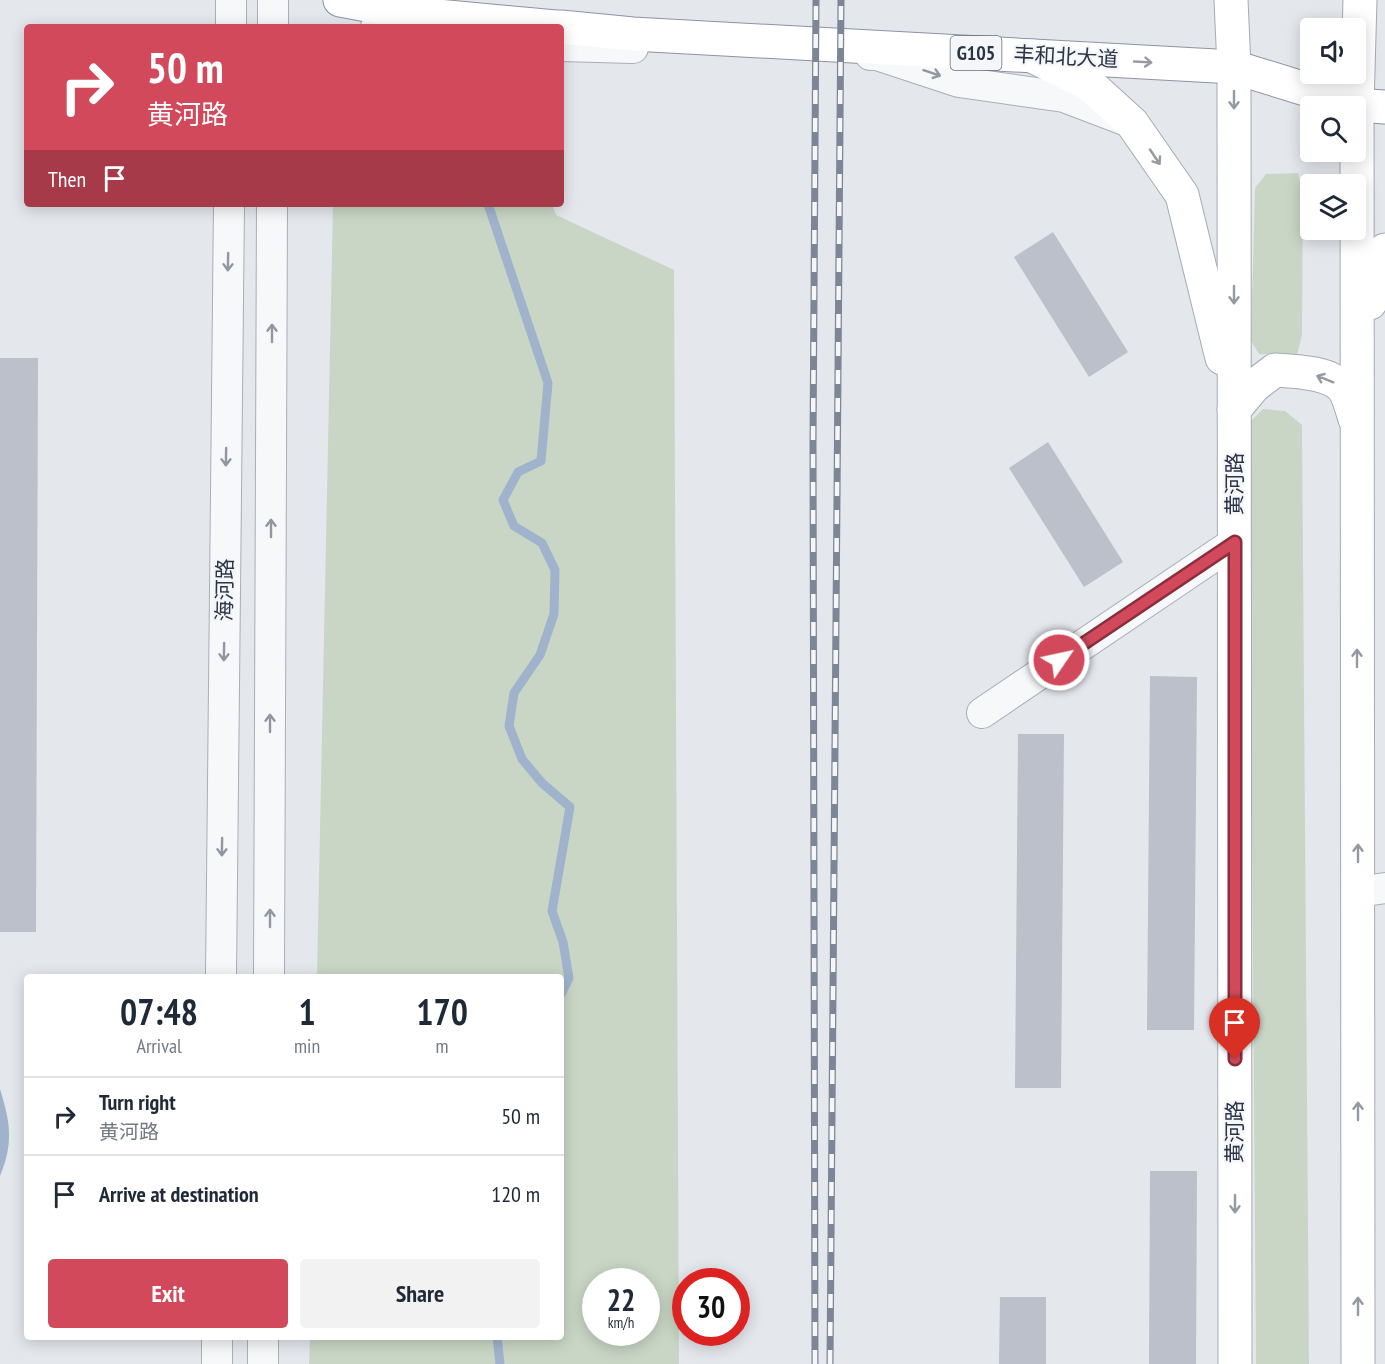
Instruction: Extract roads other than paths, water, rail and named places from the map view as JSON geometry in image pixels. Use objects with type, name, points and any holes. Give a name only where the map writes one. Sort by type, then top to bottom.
[{"type":"main road","points":[[340,0],[417,14],[524,24]]},
{"type":"main road","name":"黄河路","points":[[1231,0],[1234,66],[1235,1364]]},
{"type":"main road","points":[[1358,1364],[1371,890],[1357,424],[1371,106],[1360,0]]},
{"type":"main road","name":"丰和北大道","points":[[564,27],[633,34],[1234,66],[1371,106]]},
{"type":"main road","points":[[1032,56],[1089,84],[1132,123],[1182,195],[1234,410]]},
{"type":"main road","points":[[1357,424],[1373,273],[1385,250]]},
{"type":"main road","points":[[1234,410],[1254,386],[1275,370],[1304,372],[1328,379],[1343,388],[1357,424]]},
{"type":"street","points":[[231,0],[231,24]]},
{"type":"street","points":[[273,0],[273,24]]},
{"type":"street","points":[[564,46],[877,55],[959,82],[1064,97],[1132,123]]},
{"type":"street","name":"海河路","points":[[221,974],[229,207]]},
{"type":"street","points":[[269,974],[272,207]]},
{"type":"street","points":[[982,712],[1235,542]]},
{"type":"street","points":[[217,1340],[217,1364]]},
{"type":"street","points":[[263,1340],[263,1364]]},
{"type":"water","points":[[0,1089],[8,1122],[9,1142],[0,1176]]},
{"type":"waterway","points":[[489,207],[548,383],[541,461],[518,472],[503,500],[514,526],[542,543],[555,570],[554,614],[540,655],[514,693],[509,726],[522,759],[542,783],[570,807],[552,911],[563,942],[569,978],[564,988]]},
{"type":"waterway","points":[[497,1340],[500,1364]]},
{"type":"railway","points":[[815,1364],[813,443],[816,0]]},
{"type":"railway","points":[[830,1364],[841,0]]}]
